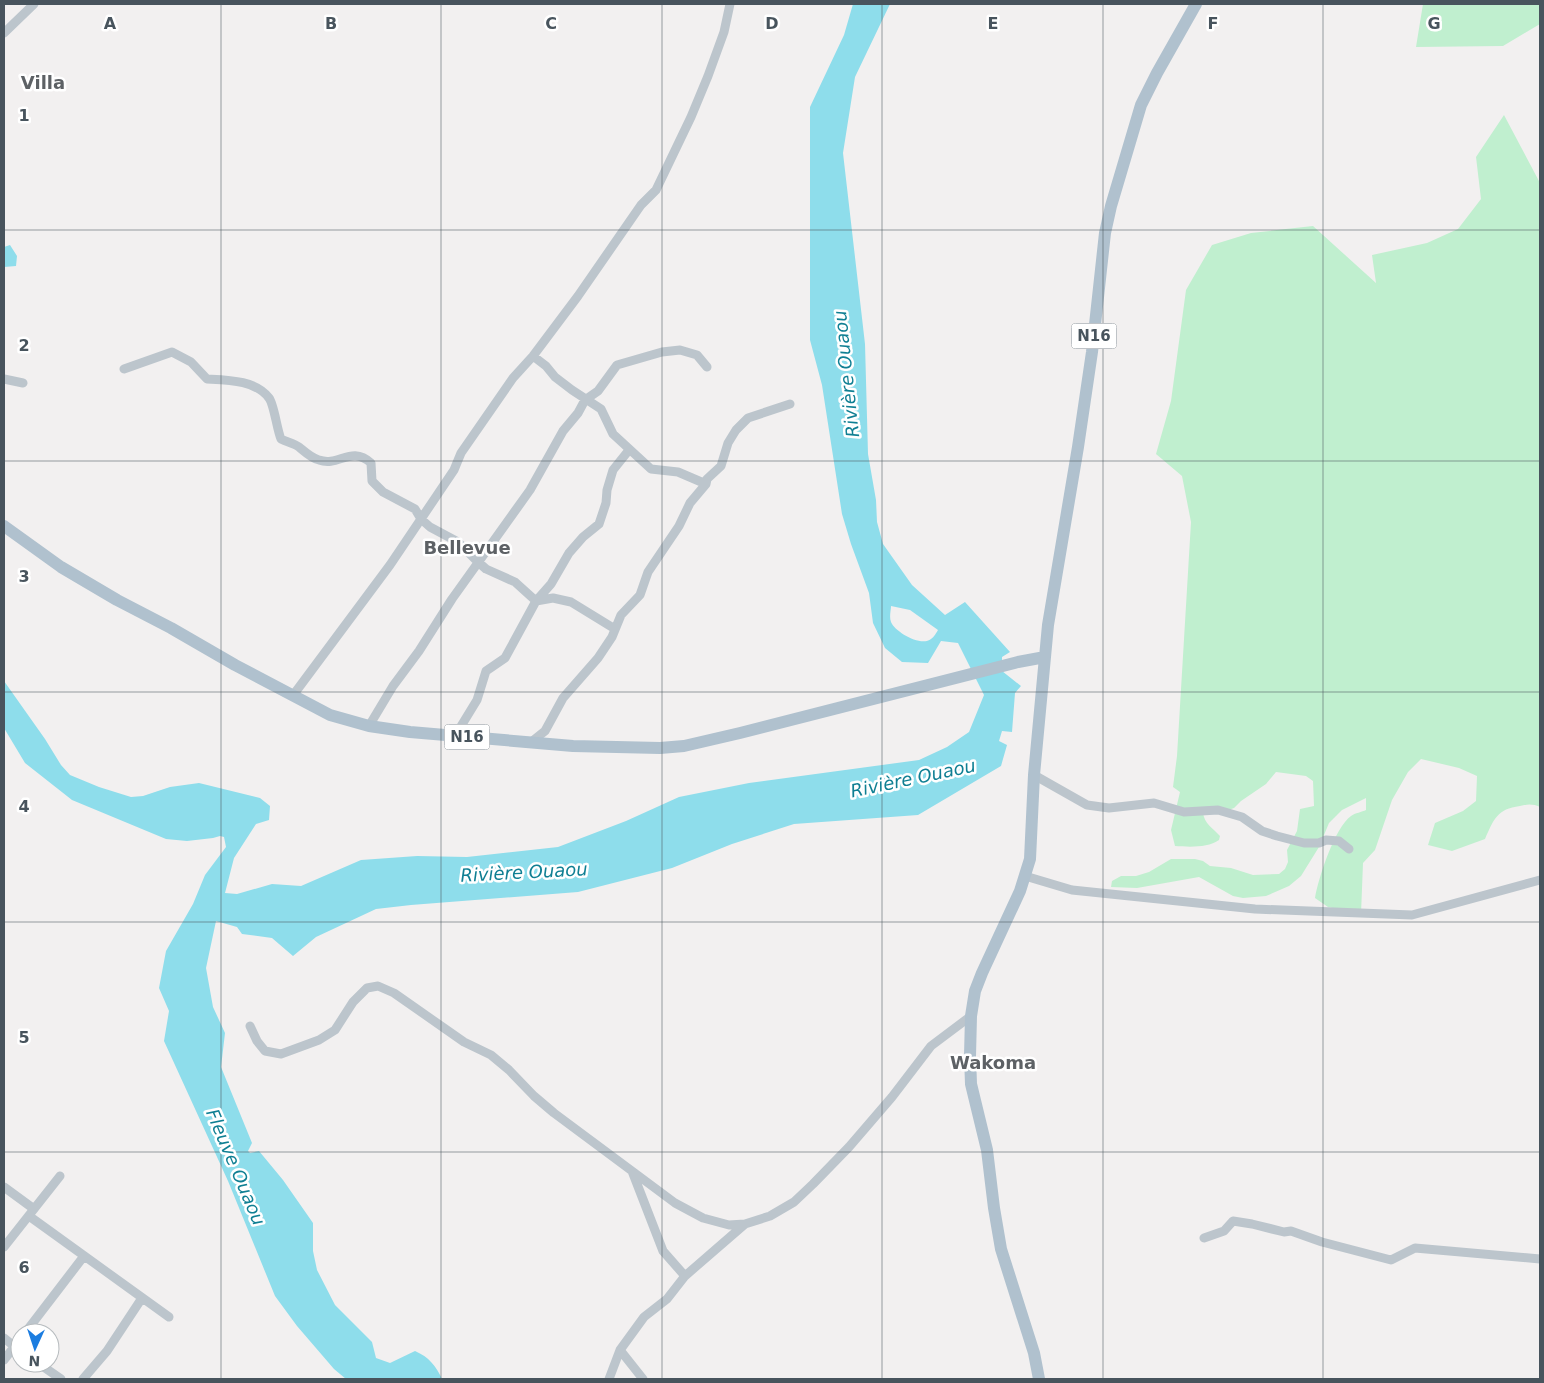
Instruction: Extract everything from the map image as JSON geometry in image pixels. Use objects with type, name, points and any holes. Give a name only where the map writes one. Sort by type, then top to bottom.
[{"type":"main road","name":"N16","points":[[1039,1379],[1034,1353],[1001,1249],[987,1150],[971,1084],[971,1016],[975,991],[1026,876],[1030,859],[1034,775],[1048,625],[1078,447],[1092,352],[1105,233],[1111,206],[1141,106],[1157,73],[1196,4]]},
{"type":"main road","name":"N16","points":[[4,526],[61,568],[234,665],[330,714],[369,726],[455,736],[573,746],[660,748],[684,746],[1018,662],[1045,658]]},
{"type":"street","points":[[4,33],[34,4]]},
{"type":"street","points":[[294,694],[421,520],[454,470],[461,453],[513,378],[533,356],[578,296],[641,205],[656,190],[691,118],[708,76],[724,32],[730,4]]},
{"type":"street","points":[[369,726],[393,686],[530,490],[563,430],[578,413],[585,400],[598,391],[617,365],[662,352],[680,350],[697,355],[707,368]]},
{"type":"street","points":[[124,369],[172,352],[191,362],[207,379],[230,380],[258,388],[270,399],[281,439],[298,446],[318,460],[328,462],[350,456],[364,456],[371,463],[372,481],[383,492],[415,510],[421,520],[430,527],[458,542],[486,569],[516,582],[536,601]]},
{"type":"street","points":[[533,356],[585,400],[602,409],[613,434],[651,469],[678,472],[706,484]]},
{"type":"street","points":[[4,379],[23,383]]},
{"type":"street","points":[[530,743],[545,731],[563,698],[598,658],[622,615],[640,595],[648,572],[679,526],[690,503],[706,484],[707,480],[721,466],[728,443],[736,430],[748,418],[790,404]]},
{"type":"street","points":[[455,736],[477,700],[486,671],[505,658],[536,601],[551,584],[569,553],[584,536],[599,524],[606,503],[607,490],[613,470],[629,450]]},
{"type":"street","points":[[536,601],[553,598],[571,602],[615,629]]},
{"type":"street","points":[[1034,775],[1087,805],[1109,808],[1154,803],[1184,812],[1218,810],[1242,816],[1262,831],[1277,836],[1304,843],[1319,843],[1326,840],[1339,841],[1349,849]]},
{"type":"street","points":[[1026,876],[1072,890],[1255,909],[1412,915],[1540,880]]},
{"type":"street","points":[[250,1026],[257,1041],[265,1051],[281,1054],[319,1040],[335,1030],[353,1002],[367,988],[378,986],[394,992],[464,1042],[491,1055],[554,1113],[675,1204],[703,1218],[729,1225],[745,1224],[770,1216],[794,1202],[813,1184],[892,1097],[931,1046],[971,1016]]},
{"type":"street","points":[[632,1170],[663,1251],[686,1276]]},
{"type":"street","points":[[4,1246],[60,1176]]},
{"type":"street","points":[[4,1186],[31,1212],[84,1256],[169,1317]]},
{"type":"street","points":[[1204,1238],[1224,1231],[1232,1221],[1284,1232],[1291,1231],[1322,1242],[1391,1260],[1415,1248],[1540,1259]]},
{"type":"street","points":[[609,1379],[620,1350],[644,1317],[666,1299],[686,1276],[745,1224]]},
{"type":"street","points":[[32,1323],[84,1256]]},
{"type":"street","points":[[83,1379],[107,1351],[142,1298]]},
{"type":"street","points":[[620,1350],[643,1379]]},
{"type":"green space","points":[[1423,4],[1540,4],[1540,24],[1503,46],[1416,47]]},
{"type":"green space","points":[[1504,115],[1540,183],[1540,807],[1528,805],[1512,807],[1501,812],[1485,839],[1452,851],[1428,845],[1435,823],[1463,811],[1476,801],[1477,776],[1459,768],[1421,759],[1408,772],[1392,800],[1375,850],[1363,863],[1361,914],[1328,907],[1315,898],[1323,867],[1333,842],[1345,822],[1351,816],[1366,810],[1366,798],[1342,810],[1329,823],[1319,847],[1301,876],[1289,886],[1266,896],[1243,898],[1233,896],[1199,877],[1137,888],[1111,887],[1112,881],[1121,876],[1136,876],[1149,872],[1171,859],[1195,859],[1203,861],[1210,866],[1231,868],[1253,875],[1279,874],[1285,869],[1288,862],[1287,850],[1297,831],[1300,809],[1314,806],[1313,781],[1306,776],[1276,772],[1266,784],[1234,808],[1223,812],[1203,812],[1207,823],[1220,836],[1219,840],[1215,843],[1192,847],[1175,846],[1171,830],[1180,792],[1173,787],[1177,756],[1191,522],[1182,476],[1156,454],[1171,401],[1186,290],[1212,245],[1251,233],[1313,226],[1376,283],[1372,255],[1427,243],[1458,229],[1481,199],[1476,157]]},
{"type":"water","points":[[853,4],[890,4],[855,77],[843,153],[865,344],[868,454],[876,500],[877,522],[883,544],[912,585],[945,615],[965,602],[1010,652],[1002,657],[1002,671],[1021,686],[1015,693],[1012,732],[1002,731],[999,741],[1007,745],[1001,766],[918,815],[794,824],[732,844],[672,868],[578,892],[376,909],[316,937],[293,956],[272,938],[242,934],[237,927],[216,921],[206,968],[213,1007],[225,1033],[221,1067],[252,1143],[248,1151],[250,1153],[259,1151],[283,1180],[313,1223],[313,1251],[317,1270],[335,1305],[372,1342],[376,1358],[390,1363],[415,1351],[432,1362],[442,1379],[346,1379],[334,1369],[297,1326],[275,1296],[228,1181],[164,1041],[169,1011],[159,988],[166,951],[193,904],[205,875],[226,847],[224,837],[187,841],[166,839],[72,800],[25,763],[4,728],[4,681],[61,765],[70,775],[131,797],[143,796],[170,787],[199,783],[260,798],[270,806],[269,820],[256,824],[234,858],[225,893],[237,894],[272,884],[301,886],[361,860],[417,856],[467,857],[558,847],[626,821],[679,797],[749,783],[919,760],[947,747],[969,732],[984,695],[958,643],[941,641],[928,663],[902,662],[885,648],[873,623],[869,593],[842,514],[822,385],[810,340],[810,107],[844,35]],"holes":[[[891,606],[910,610],[938,630],[931,639],[927,641],[915,640],[893,626],[890,618]]]},
{"type":"water","points":[[10,245],[17,256],[16,266],[4,267],[4,247]]},
{"type":"district","name":"Villa","points":[[43,82]]},
{"type":"district","name":"Bellevue","points":[[467,547]]},
{"type":"district","name":"Wakoma","points":[[993,1062]]},
{"type":"water label","name":"Rivière Ouaou","points":[[846,374]]},
{"type":"water label","name":"Rivière Ouaou","points":[[913,778]]},
{"type":"water label","name":"Rivière Ouaou","points":[[524,872]]},
{"type":"water label","name":"Fleuve Ouaou","points":[[236,1167]]}]
